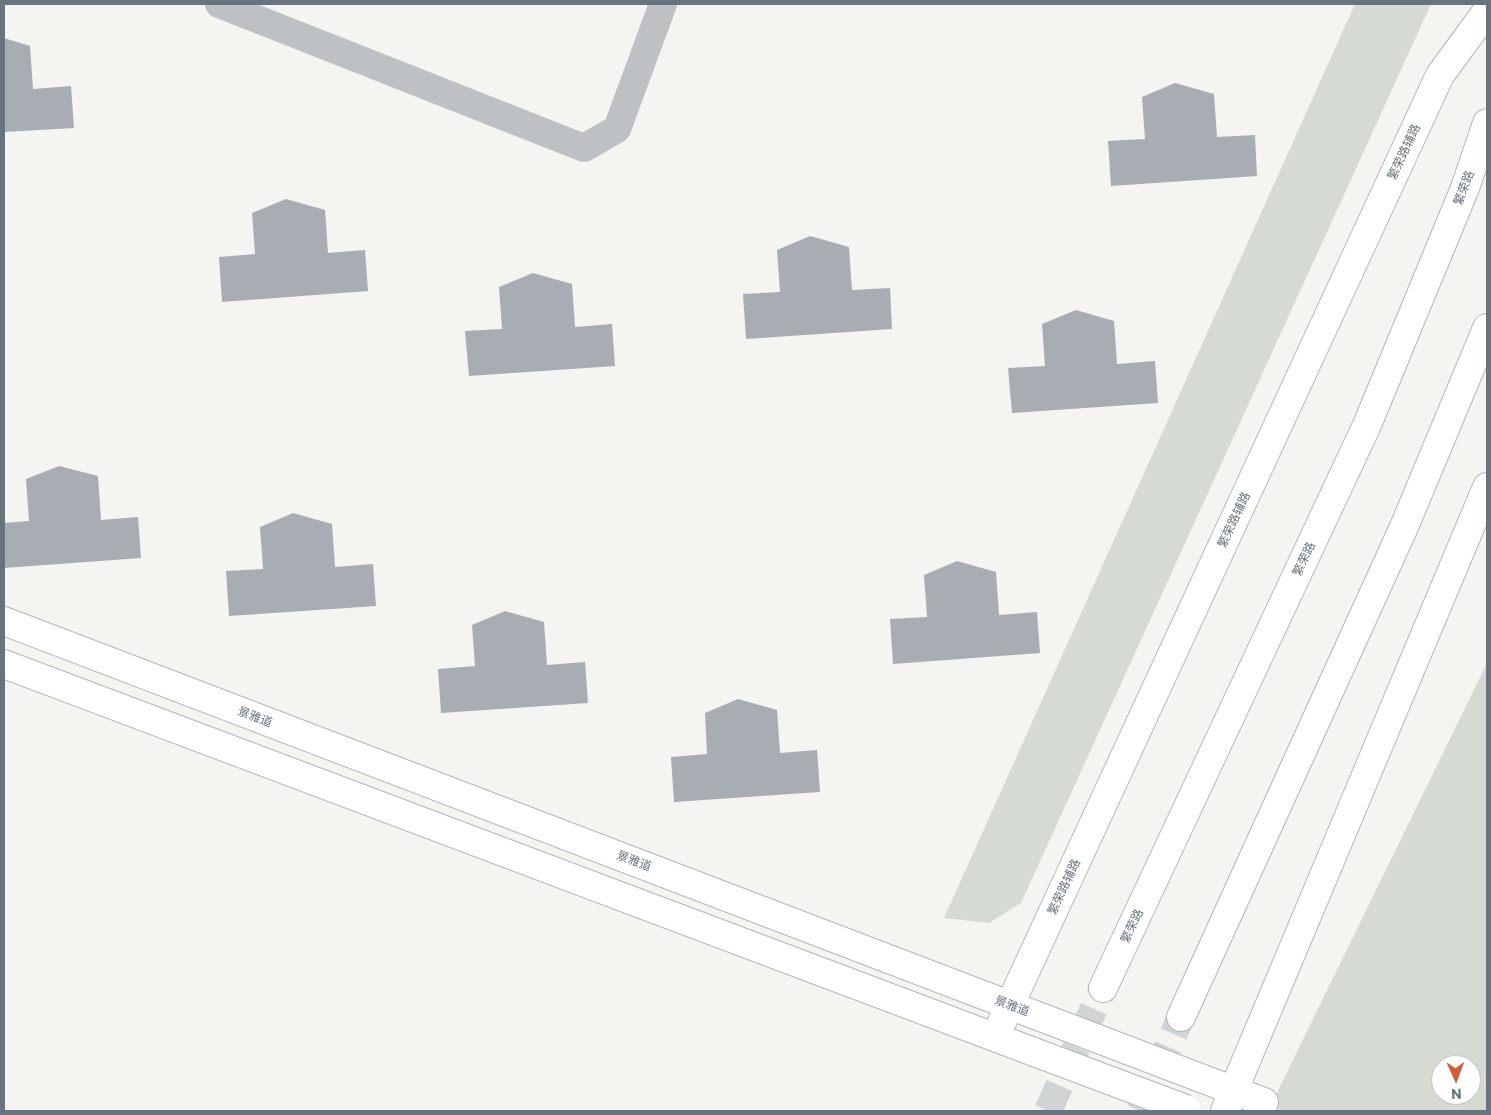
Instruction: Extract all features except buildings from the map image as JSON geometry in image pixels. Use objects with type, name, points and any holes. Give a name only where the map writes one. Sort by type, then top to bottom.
[{"type":"street","points":[[219,4],[584,148],[617,129],[663,4]]},
{"type":"street","name":"繁荣路辅路","points":[[995,1037],[1440,75],[1487,11]]},
{"type":"street","name":"繁荣路","points":[[1103,988],[1367,425],[1465,188],[1487,123]]},
{"type":"street","points":[[1181,1018],[1404,528],[1487,328]]},
{"type":"street","points":[[1230,1101],[1487,487]]},
{"type":"street","name":"景雅道","points":[[4,620],[1198,1077],[1230,1101],[1264,1102]]},
{"type":"street","points":[[4,664],[1189,1110]]},
{"type":"shaded area","points":[[1355,4],[1431,4],[1021,903],[989,923],[944,918]]},
{"type":"shaded area","points":[[1487,663],[1487,1111],[1268,1111]]},
{"type":"tunnel","points":[[1048,1111],[1103,988]]},
{"type":"tunnel","points":[[1140,1111],[1181,1017]]}]
